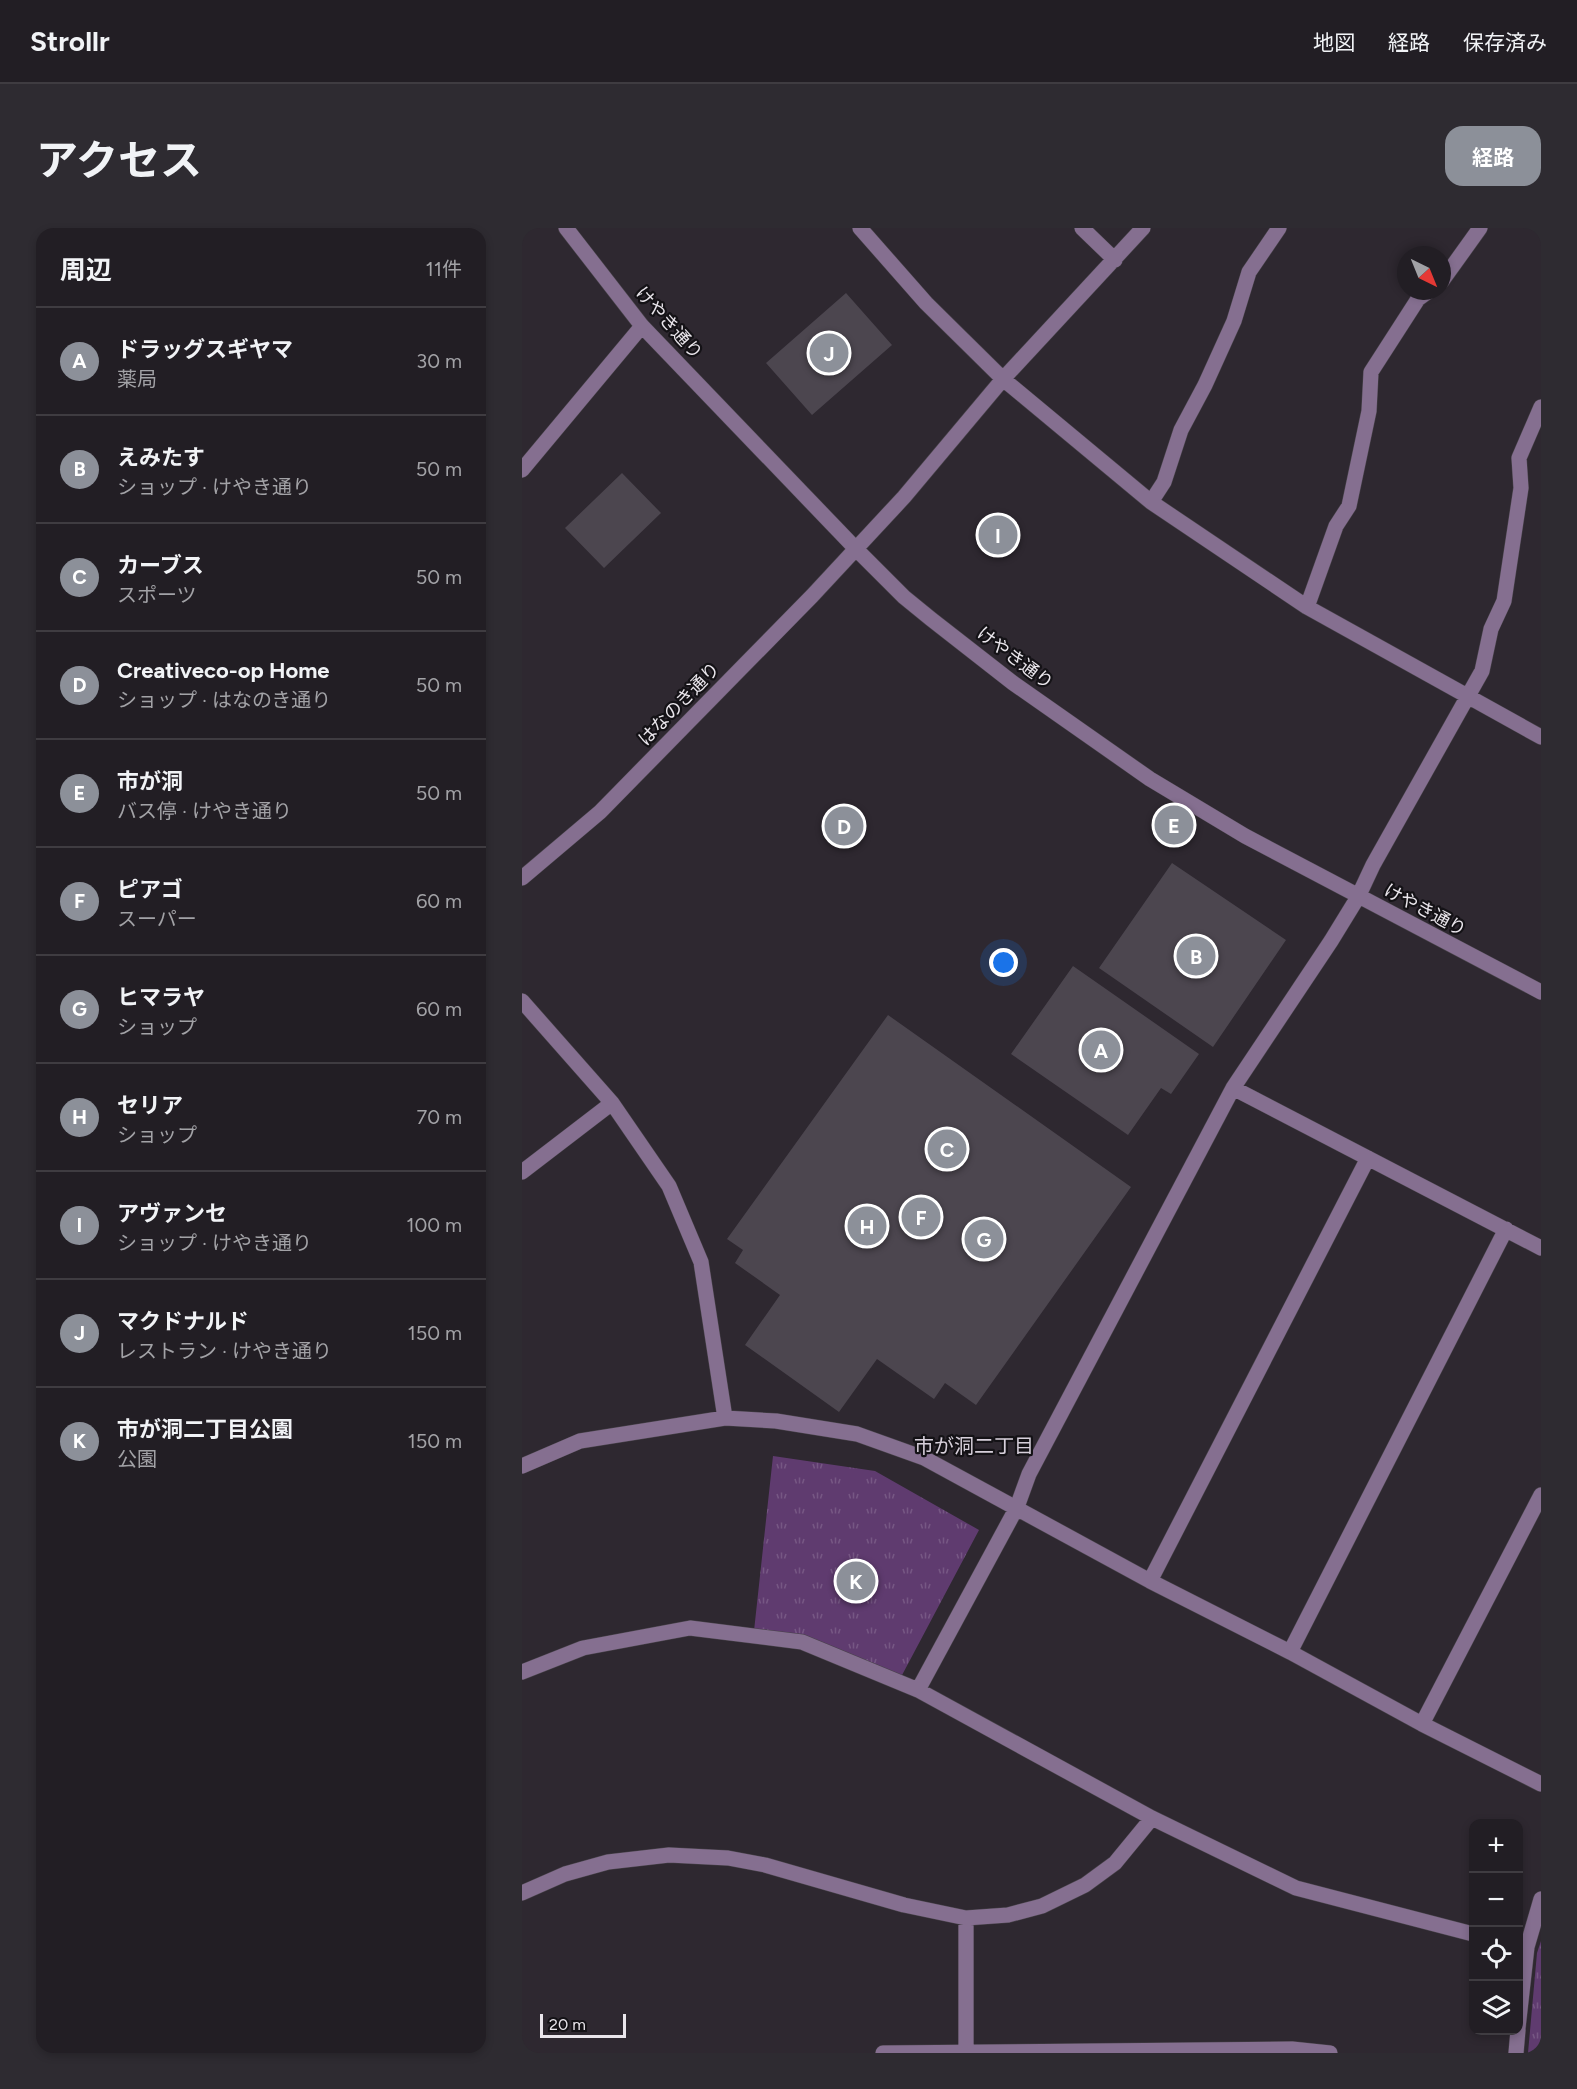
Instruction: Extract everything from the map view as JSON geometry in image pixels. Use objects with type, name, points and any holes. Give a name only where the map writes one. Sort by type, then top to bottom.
[{"type":"street","name":"けやき通り","points":[[566,228],[642,326],[904,597],[931,619],[1013,683],[1150,779],[1245,836],[1541,992]]},
{"type":"street","points":[[860,228],[926,303],[1003,379],[1151,502],[1307,608],[1541,737]]},
{"type":"street","points":[[1082,228],[1115,260]]},
{"type":"street","name":"はなのき通り","points":[[522,878],[600,812],[857,549],[1003,379],[1143,228]]},
{"type":"street","points":[[1151,502],[1164,482],[1181,430],[1205,385],[1234,321],[1249,272],[1280,228]]},
{"type":"street","points":[[1451,268],[1480,228]]},
{"type":"street","points":[[1307,608],[1336,526],[1349,506],[1369,411],[1371,372],[1417,300]]},
{"type":"street","points":[[522,470],[642,326]]},
{"type":"street","points":[[918,1690],[1017,1508],[1029,1474],[1233,1088],[1358,897],[1372,865],[1482,671],[1491,629],[1504,601],[1521,488],[1519,458],[1541,407]]},
{"type":"street","points":[[522,1001],[612,1103],[669,1186],[701,1262],[725,1418]]},
{"type":"street","points":[[1233,1088],[1541,1248]]},
{"type":"street","points":[[522,1172],[612,1103]]},
{"type":"street","points":[[1150,1581],[1368,1158]]},
{"type":"street","points":[[1290,1652],[1506,1229]]},
{"type":"street","points":[[522,1466],[580,1441],[725,1418],[776,1420],[857,1434],[924,1458],[1150,1581],[1541,1784]]},
{"type":"street","points":[[1422,1724],[1541,1495]]},
{"type":"street","points":[[522,1672],[583,1648],[690,1628],[802,1642],[918,1690],[1152,1818],[1296,1887],[1469,1933]]},
{"type":"street","points":[[522,1893],[565,1874],[608,1862],[669,1855],[728,1858],[765,1865],[904,1905],[966,1918],[1008,1915],[1041,1906],[1085,1885],[1115,1863],[1152,1818]]},
{"type":"street","points":[[1523,1946],[1541,1899]]},
{"type":"street","points":[[966,1918],[966,2052]]},
{"type":"street","points":[[1516,2053],[1518,2035]]},
{"type":"street","points":[[883,2053],[1292,2049],[1330,2053]]},
{"type":"green space","points":[[773,1456],[875,1471],[979,1530],[901,1677],[754,1631]]},
{"type":"green space","points":[[1541,1941],[1541,2053],[1528,2053],[1537,1953]]},
{"type":"building","points":[[846,293],[892,345],[812,415],[766,363]]},
{"type":"building","points":[[622,473],[661,513],[604,568],[565,528]]},
{"type":"building","points":[[1172,863],[1286,940],[1213,1047],[1099,968]]},
{"type":"building","points":[[1073,966],[1199,1054],[1171,1094],[1161,1088],[1128,1135],[1011,1054]]},
{"type":"building","points":[[888,1015],[1131,1187],[976,1405],[945,1383],[934,1399],[877,1359],[839,1412],[745,1345],[780,1295],[735,1263],[743,1250],[727,1239]]},
{"type":"place","name":"マクドナルド","points":[[829,353]]},
{"type":"place","name":"アヴァンセ","points":[[998,535]]},
{"type":"place","name":"市が洞","points":[[1174,825]]},
{"type":"place","name":"Creativeco-op Home","points":[[844,826]]},
{"type":"place","name":"えみたす","points":[[1196,956]]},
{"type":"place","name":"ドラッグスギヤマ","points":[[1101,1050]]},
{"type":"place","name":"カーブス","points":[[947,1149]]},
{"type":"place","name":"ピアゴ","points":[[921,1217]]},
{"type":"place","name":"セリア","points":[[867,1226]]},
{"type":"place","name":"ヒマラヤ","points":[[984,1239]]},
{"type":"place","name":"市が洞二丁目公園","points":[[856,1581]]},
{"type":"district","name":"市が洞二丁目","points":[[974,1446]]}]
